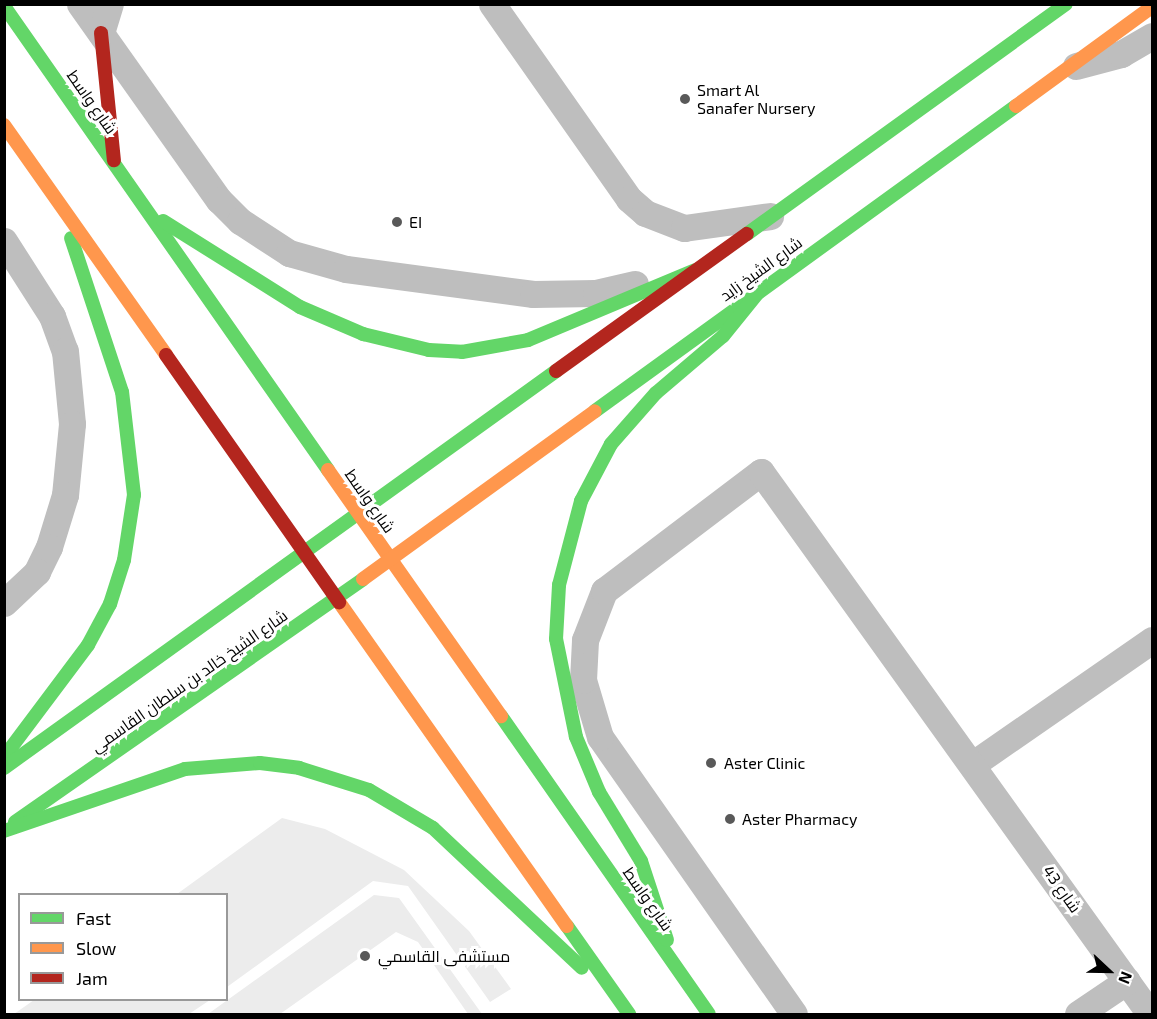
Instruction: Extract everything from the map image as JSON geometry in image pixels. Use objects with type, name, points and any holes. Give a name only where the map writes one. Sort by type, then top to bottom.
[{"type":"main road","points":[[4,768],[303,550],[1066,4]]},
{"type":"main road","name":"شارع واسط","points":[[4,6],[709,1014]]},
{"type":"main road","name":"شارع الشيخ زايد","points":[[390,558],[1152,7]]},
{"type":"main road","points":[[101,33],[114,162]]},
{"type":"main road","points":[[4,125],[629,1014]]},
{"type":"main road","points":[[4,757],[82,654],[110,604],[124,560],[134,495],[122,392],[56,197]]},
{"type":"main road","points":[[150,213],[310,312],[363,334],[429,350],[462,352],[528,340],[695,270]]},
{"type":"main road","points":[[674,965],[642,861],[590,774],[556,611],[581,501],[632,418],[708,351],[761,289]]},
{"type":"main road","name":"شارع الشيخ خالد بن سلطان القاسمي","points":[[4,831],[337,598],[390,558]]},
{"type":"main road","points":[[4,831],[184,769],[260,763],[335,777],[402,807],[433,828],[571,961],[604,979]]},
{"type":"street","points":[[80,4],[219,200],[247,227],[289,253],[346,269],[564,296],[695,270]]},
{"type":"street","points":[[101,33],[110,4]]},
{"type":"street","points":[[492,4],[629,199],[645,213],[684,228],[771,216]]},
{"type":"street","points":[[1069,68],[1121,54],[1152,36]]},
{"type":"street","points":[[4,242],[52,316],[65,351],[72,424],[65,495],[49,548],[37,572],[4,603]]},
{"type":"street","name":"شارع 43","points":[[577,705],[585,640],[604,591],[761,472],[974,764],[1150,1014]]},
{"type":"street","points":[[974,764],[1152,640]]},
{"type":"street","points":[[577,705],[794,1014]]},
{"type":"street","points":[[1078,1014],[1127,981]]},
{"type":"shaded area","points":[[282,818],[325,829],[404,870],[469,931],[511,989],[490,1002],[408,886],[373,881],[228,986],[228,893],[178,893]]},
{"type":"shaded area","points":[[374,895],[399,898],[482,1014],[468,1014],[418,942],[396,932],[280,1014],[208,1014]]},
{"type":"shaded area","points":[[33,1001],[208,1001],[189,1014],[14,1014]]},
{"type":"traffic: fast","points":[[747,234],[1066,4]]},
{"type":"traffic: fast","points":[[4,6],[328,470]]},
{"type":"traffic: fast","points":[[595,411],[1016,106]]},
{"type":"traffic: fast","points":[[163,221],[300,307],[363,334],[429,350],[462,352],[528,340],[695,270]]},
{"type":"traffic: fast","points":[[4,757],[88,645],[110,604],[124,560],[134,495],[122,392],[71,238]]},
{"type":"traffic: fast","points":[[667,940],[641,861],[599,792],[576,737],[556,639],[559,585],[581,501],[611,444],[656,393],[723,336],[761,289]]},
{"type":"traffic: fast","points":[[4,768],[556,371]]},
{"type":"traffic: fast","points":[[15,822],[363,579]]},
{"type":"traffic: fast","points":[[501,716],[709,1014]]},
{"type":"traffic: fast","points":[[4,831],[185,769],[260,763],[299,768],[369,790],[433,828],[582,968]]},
{"type":"traffic: fast","points":[[567,926],[629,1014]]},
{"type":"traffic: slow","points":[[1016,106],[1152,7]]},
{"type":"traffic: slow","points":[[4,125],[166,355]]},
{"type":"traffic: slow","points":[[363,579],[595,411]]},
{"type":"traffic: slow","points":[[328,470],[501,716]]},
{"type":"traffic: slow","points":[[339,602],[567,926]]},
{"type":"traffic: jam","points":[[101,33],[114,160]]},
{"type":"traffic: jam","points":[[556,371],[747,234]]},
{"type":"traffic: jam","points":[[166,355],[339,602]]},
{"type":"place","name":"Smart Al Sanafer Nursery","points":[[685,99]]},
{"type":"place","name":"EI","points":[[397,222]]},
{"type":"place","name":"Aster Clinic","points":[[711,763]]},
{"type":"place","name":"Aster Pharmacy","points":[[730,819]]},
{"type":"place","name":"مستشفى القاسمي","points":[[365,956]]}]
